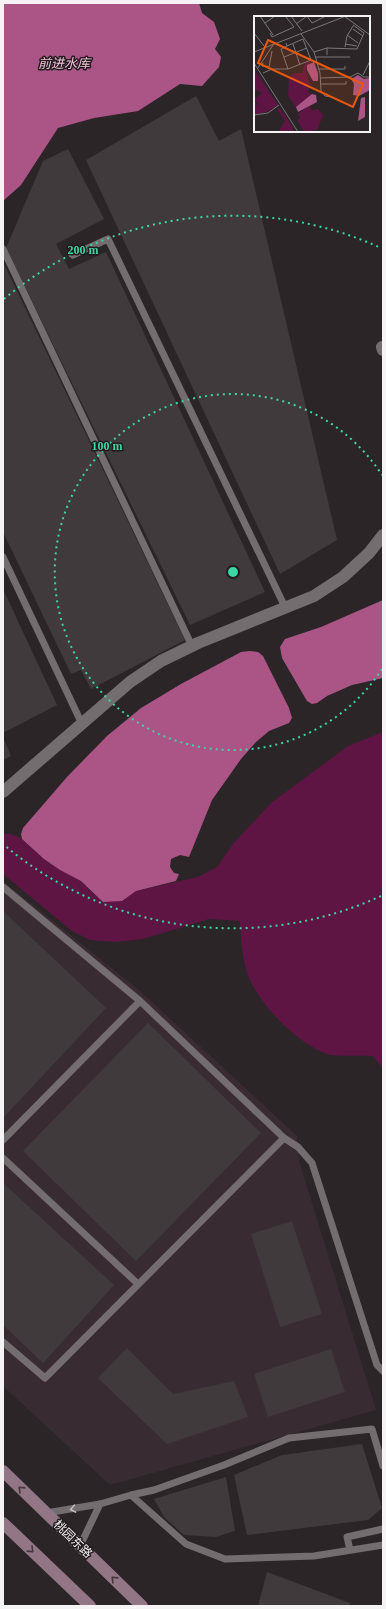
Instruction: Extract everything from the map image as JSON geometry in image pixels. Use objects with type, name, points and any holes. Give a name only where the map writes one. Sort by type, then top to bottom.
[{"type":"main road","name":"桃园东路","points":[[3,1472],[142,1606]]},
{"type":"main road","points":[[3,1523],[90,1606]]},
{"type":"street","points":[[3,792],[130,682],[161,661],[192,646],[314,596],[343,577],[369,553],[383,535]]},
{"type":"lane","points":[[73,255],[108,238],[285,608]]},
{"type":"lane","points":[[3,249],[192,646]]},
{"type":"lane","points":[[3,557],[82,724]]},
{"type":"lane","points":[[3,887],[140,1001],[284,1138],[298,1147],[312,1163],[377,1364],[383,1371]]},
{"type":"lane","points":[[3,1140],[140,1001]]},
{"type":"lane","points":[[3,1342],[45,1378],[284,1138]]},
{"type":"lane","points":[[3,1158],[138,1284]]},
{"type":"lane","points":[[46,1513],[100,1504],[131,1494],[154,1490],[224,1465],[289,1438],[372,1429],[383,1466]]},
{"type":"lane","points":[[131,1494],[186,1544],[225,1559],[314,1556],[383,1545]]},
{"type":"lane","points":[[80,1546],[100,1504]]},
{"type":"lane","points":[[350,1550],[347,1537],[383,1529]]},
{"type":"shaded area","points":[[383,732],[383,1068],[373,1056],[327,1054],[316,1049],[293,1033],[271,1012],[262,1001],[249,978],[243,957],[240,921],[209,919],[143,939],[116,942],[90,940],[72,931],[3,874],[3,834],[11,834],[22,839],[44,859],[60,870],[81,881],[95,895],[122,901],[136,891],[198,877],[217,867],[233,844],[271,803],[348,746]]},
{"type":"shaded area","points":[[3,881],[139,990],[297,1136],[299,1161],[376,1410],[110,1485],[3,1386]]},
{"type":"water","name":"前进水库","points":[[3,3],[199,3],[202,13],[214,22],[220,39],[215,49],[221,57],[219,67],[202,86],[180,84],[138,111],[94,118],[58,128],[21,185],[3,201]]},
{"type":"water","points":[[383,600],[383,678],[352,685],[327,696],[317,703],[312,704],[307,701],[282,658],[280,647],[285,639],[321,627]]},
{"type":"water","points":[[241,652],[258,652],[263,656],[289,708],[292,718],[289,723],[269,731],[256,742],[241,759],[212,800],[189,857],[180,855],[171,859],[170,867],[174,873],[179,874],[176,881],[136,891],[122,901],[103,902],[81,881],[60,870],[44,859],[22,839],[21,834],[23,828],[67,777],[107,736],[141,708],[181,684]]},
{"type":"building","points":[[196,96],[219,141],[241,129],[337,540],[280,574],[86,160]]},
{"type":"building","points":[[68,149],[104,219],[56,244],[69,269],[106,252],[265,592],[190,625],[6,248],[43,161]]},
{"type":"building","points":[[3,262],[185,640],[91,689],[81,670],[71,674],[3,532]]},
{"type":"building","points":[[3,589],[57,705],[3,733]]},
{"type":"building","points":[[3,737],[11,756],[3,760]]},
{"type":"building","points":[[3,911],[106,1008],[3,1118]]},
{"type":"building","points":[[148,1023],[261,1133],[136,1261],[23,1151]]},
{"type":"building","points":[[3,1183],[114,1285],[43,1363],[3,1325]]},
{"type":"building","points":[[292,1221],[322,1314],[280,1327],[251,1234]]},
{"type":"building","points":[[127,1348],[173,1394],[234,1381],[248,1417],[167,1444],[98,1378]]},
{"type":"building","points":[[331,1349],[345,1392],[268,1417],[254,1374]]},
{"type":"building","points":[[362,1444],[382,1508],[368,1520],[247,1535],[234,1475],[282,1455]]},
{"type":"building","points":[[226,1477],[235,1531],[216,1537],[184,1535],[164,1517],[154,1499]]},
{"type":"building","points":[[267,1572],[350,1603],[349,1606],[258,1606]]}]
